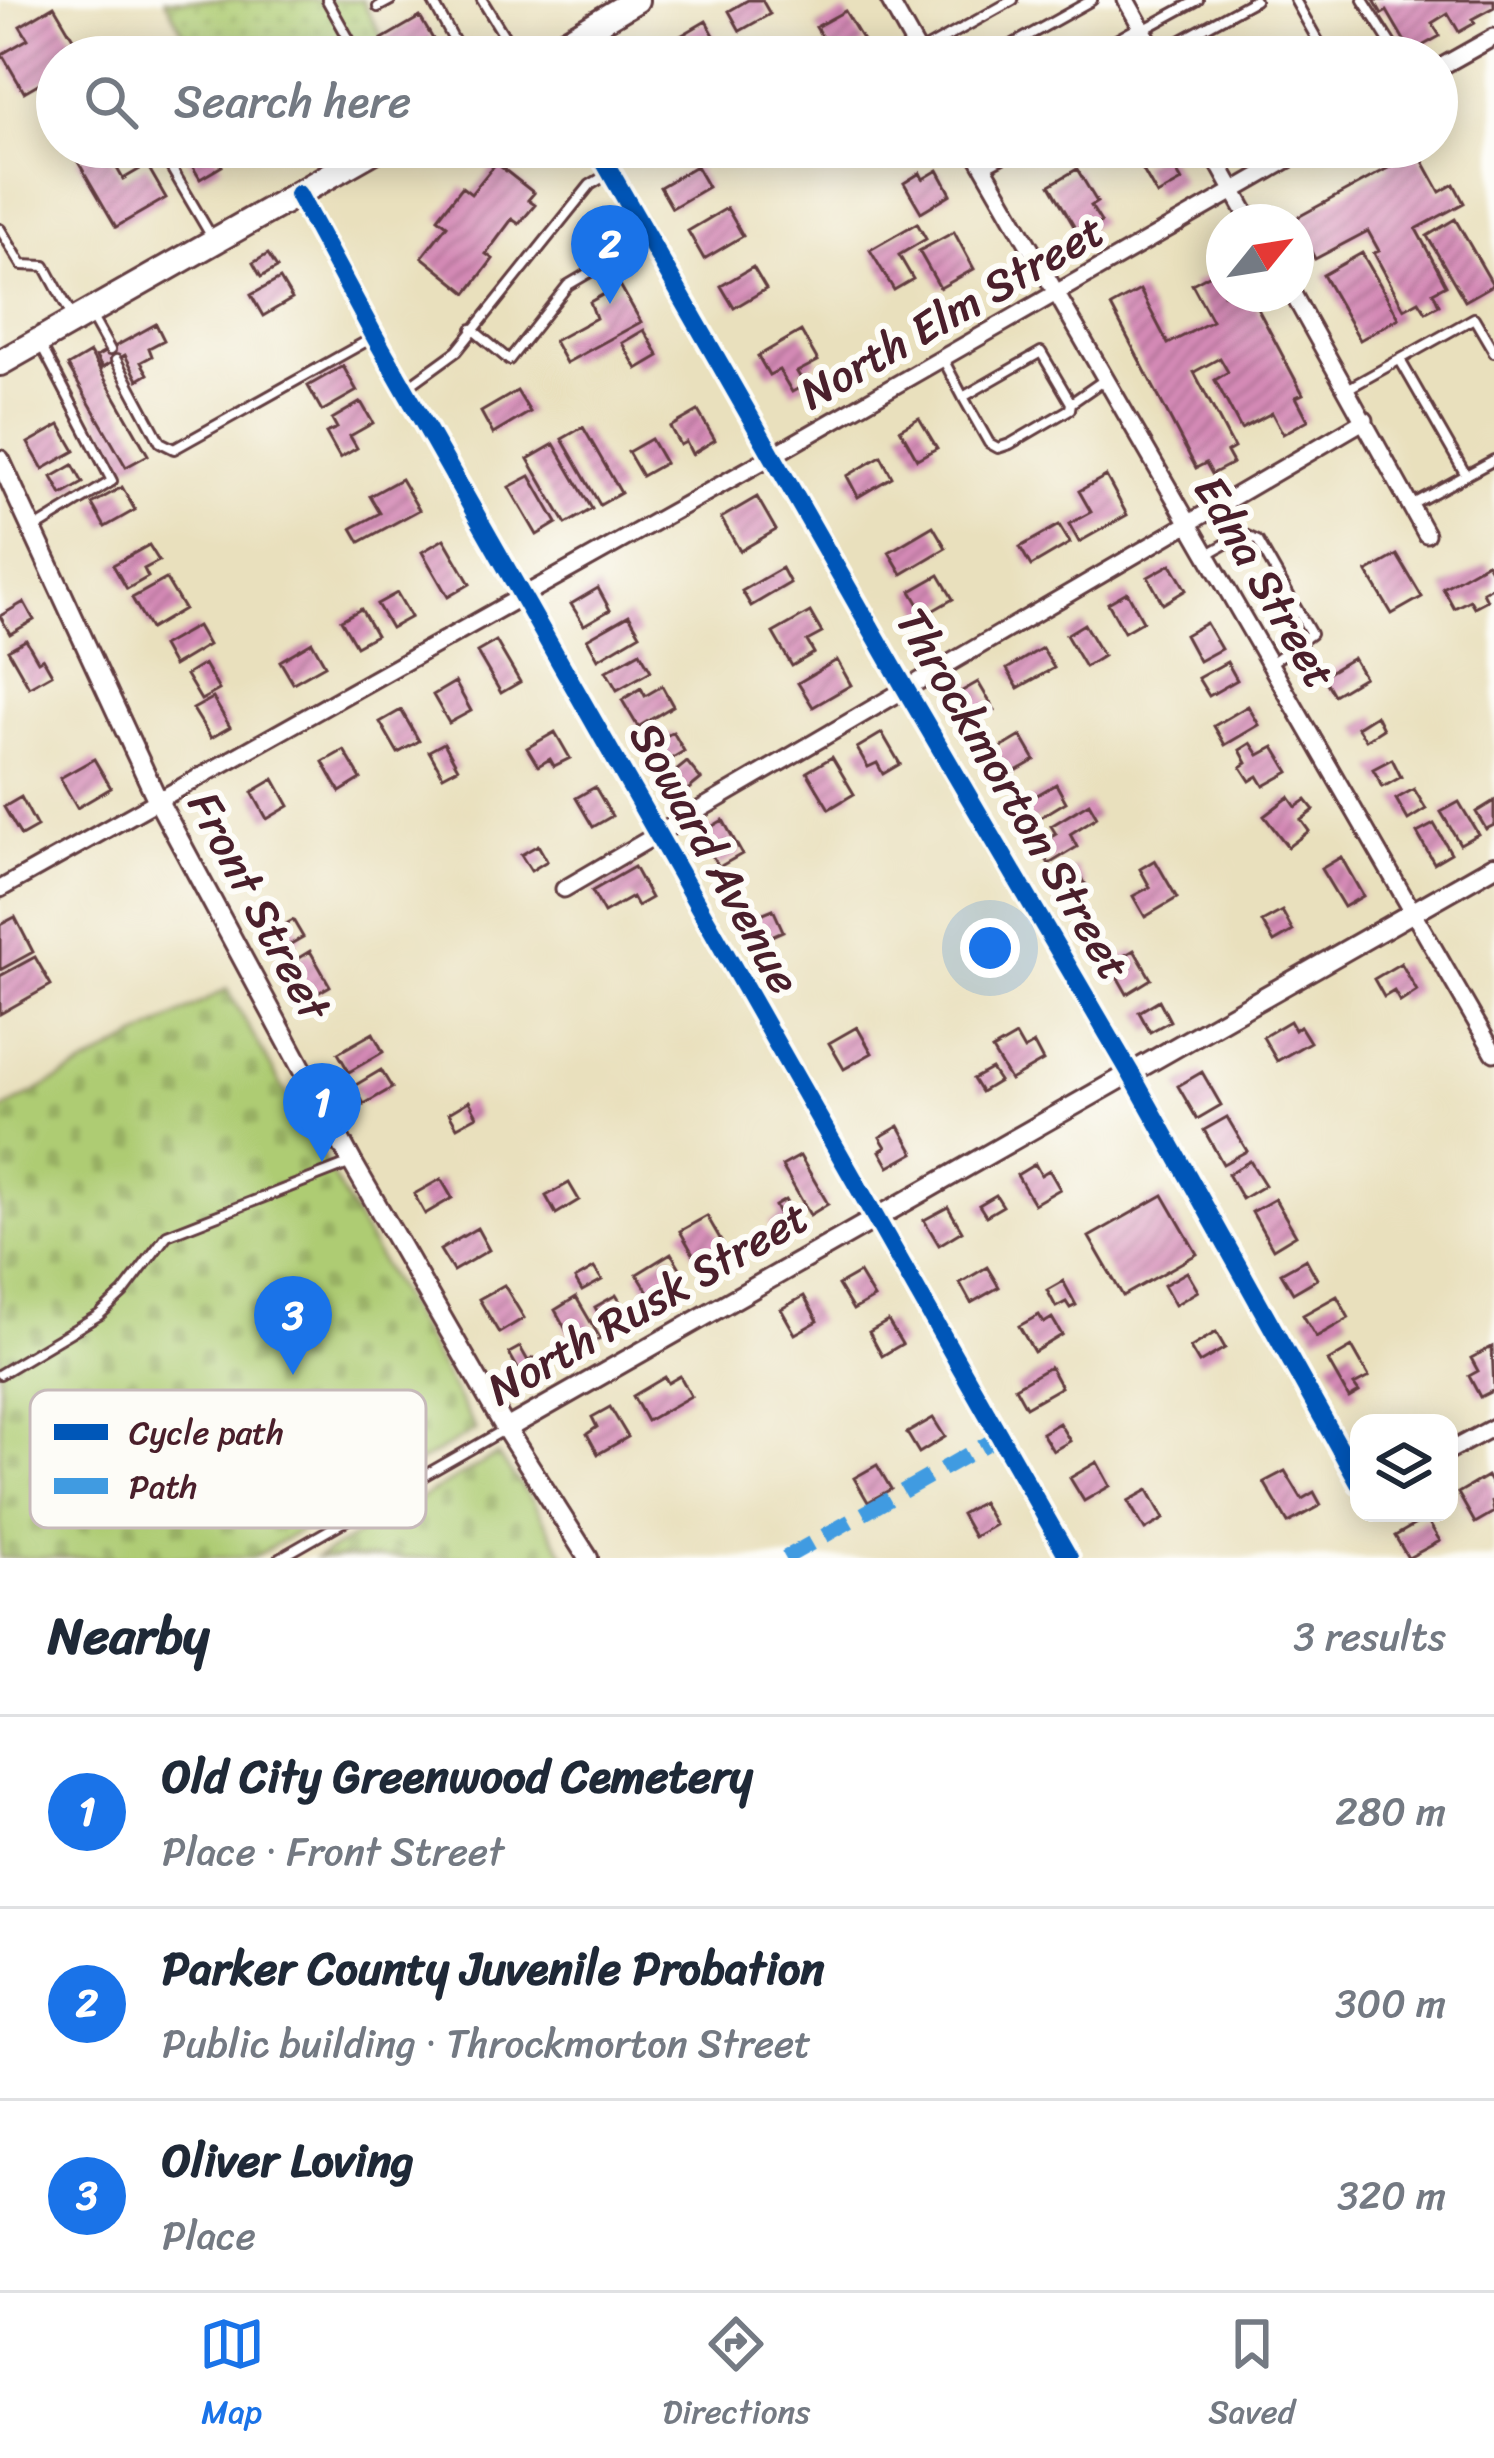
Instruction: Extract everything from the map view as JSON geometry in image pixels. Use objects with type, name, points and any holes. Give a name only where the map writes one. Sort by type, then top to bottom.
[{"type":"main road","points":[[573,36],[625,3]]},
{"type":"main road","points":[[0,363],[343,168]]},
{"type":"street","points":[[889,0],[909,36]]},
{"type":"street","points":[[1126,0],[1146,36]]},
{"type":"street","points":[[1458,57],[1494,37]]},
{"type":"street","name":"Throckmorton Street","points":[[608,168],[1131,1074],[1350,1467]]},
{"type":"street","name":"Edna Street","points":[[984,168],[1494,1053]]},
{"type":"street","points":[[1220,168],[1241,204]]},
{"type":"street","name":"North Elm Street","points":[[0,889],[1275,168]]},
{"type":"street","name":"Soward Avenue","points":[[298,194],[1069,1558]]},
{"type":"street","points":[[1302,312],[1426,534]]},
{"type":"street","points":[[564,889],[1365,420]]},
{"type":"street","name":"Front Street","points":[[0,460],[157,800],[352,1162],[506,1429],[588,1558]]},
{"type":"street","name":"North Rusk Street","points":[[506,1429],[1494,866]]},
{"type":"street","points":[[1458,1446],[1494,1428]]},
{"type":"lane","points":[[327,0],[347,36]]},
{"type":"lane","points":[[378,7],[391,0]]},
{"type":"lane","points":[[432,0],[452,36]]},
{"type":"lane","points":[[482,0],[504,36]]},
{"type":"lane","points":[[952,36],[1013,0]]},
{"type":"lane","points":[[1028,36],[1092,0]]},
{"type":"lane","points":[[1127,36],[1198,0]]},
{"type":"lane","points":[[1192,36],[1255,0]]},
{"type":"lane","points":[[1295,0],[1315,36]]},
{"type":"lane","points":[[1363,0],[1386,36]]},
{"type":"lane","points":[[171,168],[214,241]]},
{"type":"lane","points":[[404,388],[457,352],[590,185],[610,172]]},
{"type":"lane","points":[[0,229],[22,266],[45,266],[110,350]]},
{"type":"lane","points":[[472,329],[509,360],[568,285],[648,238]]},
{"type":"lane","points":[[1347,389],[1474,317],[1494,352]]},
{"type":"lane","points":[[116,360],[160,442],[169,449],[375,337]]},
{"type":"lane","points":[[34,529],[112,481],[39,341]]},
{"type":"lane","points":[[943,359],[963,397],[989,442],[998,448],[1070,410],[1071,403],[1041,352],[963,397]]},
{"type":"lane","points":[[1400,359],[1466,476]]},
{"type":"lane","points":[[1071,403],[1106,379]]},
{"type":"lane","points":[[1411,505],[1494,460]]},
{"type":"lane","points":[[1207,554],[1243,534],[1258,542],[1311,634],[1270,664]]},
{"type":"lane","points":[[0,1374],[99,1315],[123,1293],[167,1235],[352,1162]]},
{"type":"lane","name":"North Rusk Street","points":[[426,1475],[506,1429]]},
{"type":"lane","name":"North Rusk Street","points":[[281,1558],[333,1528]]},
{"type":"green space","points":[[165,0],[362,0],[381,36],[185,36]]},
{"type":"green space","points":[[227,989],[476,1430],[426,1459],[426,1390],[30,1390],[30,1528],[304,1528],[252,1558],[0,1558],[0,1111]]},
{"type":"green space","points":[[497,1455],[533,1501],[566,1558],[317,1558],[369,1528],[426,1528],[426,1496]]},
{"type":"building","points":[[748,0],[762,0],[770,14],[740,31],[729,11]]},
{"type":"building","points":[[1374,0],[1494,0],[1494,7],[1459,32],[1448,13],[1432,23],[1440,36],[1402,36],[1387,11],[1382,14]]},
{"type":"building","points":[[54,6],[72,36],[36,36],[36,85],[24,92],[2,54],[28,39],[20,26]]},
{"type":"building","points":[[845,11],[860,36],[821,36],[816,27]]},
{"type":"building","points":[[420,17],[431,36],[387,36]]},
{"type":"building","points":[[706,21],[714,36],[680,36]]},
{"type":"building","points":[[82,168],[117,168],[123,179],[149,168],[166,198],[116,227]]},
{"type":"building","points":[[193,168],[219,168],[200,179]]},
{"type":"building","points":[[492,168],[502,168],[534,193],[528,200],[535,205],[519,224],[512,219],[486,254],[493,259],[467,293],[422,257],[447,225],[438,218],[462,187],[471,194]]},
{"type":"building","points":[[697,168],[708,187],[672,208],[660,187]]},
{"type":"building","points":[[1142,168],[1175,168],[1182,181],[1157,195]]},
{"type":"building","points":[[1388,168],[1427,168],[1440,192],[1454,184],[1464,203],[1416,229],[1446,285],[1433,292],[1439,305],[1426,312],[1419,301],[1404,309],[1374,253],[1379,251],[1368,231],[1315,259],[1314,208]]},
{"type":"building","points":[[1077,169],[1097,202],[1091,206],[1101,222],[1079,235],[1050,185]]},
{"type":"building","points":[[938,170],[951,194],[921,212],[904,183],[920,173],[923,179]]},
{"type":"building","points":[[727,208],[743,236],[704,259],[688,231]]},
{"type":"building","points":[[1455,219],[1493,285],[1465,301],[1427,236]]},
{"type":"building","points":[[917,223],[926,239],[899,255],[913,279],[894,290],[870,250]]},
{"type":"building","points":[[954,232],[974,269],[940,288],[919,251]]},
{"type":"building","points":[[1362,253],[1399,318],[1360,340],[1323,275]]},
{"type":"building","points":[[268,254],[277,268],[261,277],[253,263]]},
{"type":"building","points":[[753,267],[766,289],[734,308],[721,286]]},
{"type":"building","points":[[1206,277],[1206,310],[1192,284]]},
{"type":"building","points":[[280,279],[292,299],[263,316],[251,295]]},
{"type":"building","points":[[620,285],[641,322],[566,363],[554,341],[596,318],[590,302]]},
{"type":"building","points":[[1140,290],[1168,344],[1212,321],[1207,312],[1260,312],[1303,394],[1296,397],[1308,420],[1283,434],[1272,413],[1241,429],[1215,380],[1228,372],[1220,358],[1194,372],[1234,448],[1227,452],[1233,463],[1212,474],[1206,463],[1196,468],[1111,306]]},
{"type":"building","points":[[156,324],[164,340],[149,348],[152,356],[141,362],[148,374],[138,380],[125,355],[102,368],[96,357]]},
{"type":"building","points":[[644,330],[659,356],[637,369],[622,343]]},
{"type":"building","points":[[801,331],[818,361],[797,372],[805,385],[792,392],[779,370],[769,375],[758,356]]},
{"type":"building","points":[[90,353],[148,455],[126,467],[68,366]]},
{"type":"building","points":[[343,366],[357,391],[322,411],[308,386]]},
{"type":"building","points":[[517,391],[530,412],[493,434],[481,412]]},
{"type":"building","points":[[361,402],[373,423],[350,436],[357,448],[340,458],[326,433],[337,428],[332,419]]},
{"type":"building","points":[[698,411],[715,440],[692,454],[686,442],[680,445],[670,427]]},
{"type":"building","points":[[919,418],[937,448],[917,459],[900,429]]},
{"type":"building","points":[[60,425],[75,451],[43,469],[28,443]]},
{"type":"building","points":[[583,427],[621,493],[600,505],[562,439]]},
{"type":"building","points":[[651,439],[665,463],[642,476],[628,452]]},
{"type":"building","points":[[554,444],[592,509],[566,524],[528,459]]},
{"type":"building","points":[[881,456],[892,477],[858,497],[847,476]]},
{"type":"building","points":[[73,465],[83,483],[62,495],[52,477]]},
{"type":"building","points":[[530,476],[557,523],[537,535],[509,487]]},
{"type":"building","points":[[1106,476],[1127,515],[1079,542],[1069,524],[1091,512],[1079,491]]},
{"type":"building","points":[[401,479],[419,510],[360,542],[352,528],[380,513],[370,496]]},
{"type":"building","points":[[122,487],[135,510],[105,527],[92,504]]},
{"type":"building","points":[[757,497],[776,530],[740,551],[721,518]]},
{"type":"building","points":[[1059,525],[1070,543],[1031,566],[1020,547]]},
{"type":"building","points":[[933,526],[946,548],[902,574],[889,552]]},
{"type":"building","points":[[444,539],[470,584],[448,597],[422,552]]},
{"type":"building","points":[[149,545],[159,561],[144,569],[148,577],[127,589],[113,565]]},
{"type":"building","points":[[1397,555],[1422,597],[1392,614],[1367,572]]},
{"type":"building","points":[[1487,563],[1494,586],[1483,592],[1487,600],[1474,607],[1470,600],[1454,608],[1443,588]]},
{"type":"building","points":[[1171,564],[1186,590],[1163,604],[1148,577]]},
{"type":"building","points":[[782,568],[790,583],[751,606],[742,591]]},
{"type":"building","points":[[939,575],[953,599],[925,615],[911,591]]},
{"type":"building","points":[[166,579],[184,609],[150,629],[132,598]]},
{"type":"building","points":[[598,588],[610,610],[584,625],[571,604]]},
{"type":"building","points":[[1127,592],[1143,621],[1124,632],[1108,603]]},
{"type":"building","points":[[397,593],[411,617],[391,628],[377,604]]},
{"type":"building","points":[[24,602],[34,620],[10,634],[0,616]]},
{"type":"building","points":[[361,609],[376,635],[356,646],[341,620]]},
{"type":"building","points":[[810,612],[822,633],[807,641],[814,653],[792,666],[773,633]]},
{"type":"building","points":[[629,615],[640,634],[598,659],[587,639]]},
{"type":"building","points":[[1206,623],[1221,649],[1199,661],[1185,635]]},
{"type":"building","points":[[1084,624],[1103,656],[1085,667],[1066,635]]},
{"type":"building","points":[[197,626],[208,645],[173,666],[162,646]]},
{"type":"building","points":[[26,640],[52,674],[29,687],[8,650]]},
{"type":"building","points":[[496,641],[520,682],[501,693],[477,652]]},
{"type":"building","points":[[312,642],[325,665],[293,683],[280,661]]},
{"type":"building","points":[[1042,648],[1054,668],[1018,688],[1007,669]]},
{"type":"building","points":[[640,652],[651,671],[617,690],[606,671]]},
{"type":"building","points":[[1353,658],[1364,677],[1334,695],[1323,676]]},
{"type":"building","points":[[837,660],[851,685],[813,707],[798,683]]},
{"type":"building","points":[[1227,662],[1237,680],[1209,696],[1198,678]]},
{"type":"building","points":[[204,664],[219,690],[201,700],[186,675]]},
{"type":"building","points":[[455,682],[471,711],[449,723],[433,695]]},
{"type":"building","points":[[978,682],[995,711],[967,727],[950,698]]},
{"type":"building","points":[[662,686],[673,706],[638,727],[622,700],[641,688],[645,696]]},
{"type":"building","points":[[213,698],[230,727],[211,738],[193,709]]},
{"type":"building","points":[[1248,706],[1259,725],[1225,745],[1214,726]]},
{"type":"building","points":[[401,710],[419,741],[398,753],[380,722]]},
{"type":"building","points":[[1376,715],[1383,729],[1366,740],[1357,727]]},
{"type":"building","points":[[555,732],[570,758],[554,766],[550,759],[538,766],[527,748]]},
{"type":"building","points":[[673,732],[684,751],[659,766],[648,747]]},
{"type":"building","points":[[882,733],[900,764],[883,774],[877,763],[868,767],[857,748]]},
{"type":"building","points":[[1021,736],[1035,760],[1002,779],[989,755]]},
{"type":"building","points":[[444,743],[458,768],[443,776],[429,751]]},
{"type":"building","points":[[1251,743],[1259,755],[1274,747],[1289,772],[1264,786],[1258,776],[1250,781],[1241,767],[1247,763],[1240,750]]},
{"type":"building","points":[[344,750],[361,779],[340,792],[323,762]]},
{"type":"building","points":[[832,757],[854,794],[829,809],[807,772]]},
{"type":"building","points":[[94,759],[111,788],[77,808],[60,778]]},
{"type":"building","points":[[1392,759],[1401,777],[1383,787],[1373,769]]},
{"type":"building","points":[[687,762],[701,779],[679,797],[665,780]]},
{"type":"building","points":[[274,779],[289,806],[267,819],[252,792]]},
{"type":"building","points":[[1056,784],[1066,802],[1031,823],[1020,805]]},
{"type":"building","points":[[595,787],[612,816],[593,827],[576,798]]},
{"type":"building","points":[[1414,789],[1426,809],[1408,820],[1396,799]]},
{"type":"building","points":[[21,797],[37,827],[21,836],[4,807]]},
{"type":"building","points":[[1289,797],[1296,807],[1306,800],[1314,810],[1301,820],[1309,831],[1288,847],[1264,816]]},
{"type":"building","points":[[1494,801],[1494,825],[1486,829],[1476,812]]},
{"type":"building","points":[[1459,802],[1478,834],[1460,844],[1441,812]]},
{"type":"building","points":[[1089,803],[1097,817],[1070,834],[1077,847],[1049,864],[1038,845],[1056,834],[1051,826]]},
{"type":"building","points":[[723,820],[742,854],[719,867],[699,834]]},
{"type":"building","points":[[1434,824],[1451,853],[1434,863],[1417,833]]},
{"type":"building","points":[[538,845],[547,861],[531,871],[521,855]]},
{"type":"building","points":[[1341,857],[1363,896],[1344,907],[1321,869]]},
{"type":"building","points":[[1155,860],[1177,898],[1145,917],[1133,896],[1150,887],[1140,869]]},
{"type":"building","points":[[634,867],[651,898],[637,906],[632,897],[604,913],[592,891]]},
{"type":"building","points":[[1076,867],[1086,885],[1064,898],[1053,880]]},
{"type":"building","points":[[773,909],[783,931],[760,941],[751,918]]},
{"type":"building","points":[[1282,911],[1293,931],[1274,942],[1262,922]]},
{"type":"building","points":[[15,917],[33,952],[0,970],[0,925]]},
{"type":"building","points":[[293,920],[303,937],[275,953],[265,936]]},
{"type":"building","points":[[1134,950],[1151,979],[1127,994],[1110,964]]},
{"type":"building","points":[[310,951],[330,986],[302,1002],[282,968]]},
{"type":"building","points":[[35,957],[51,985],[0,1014],[0,976]]},
{"type":"building","points":[[1401,963],[1417,991],[1400,1002],[1394,991],[1384,997],[1374,979]]},
{"type":"building","points":[[1159,1000],[1170,1021],[1150,1032],[1139,1012]]},
{"type":"building","points":[[1290,1021],[1295,1030],[1300,1026],[1310,1042],[1277,1061],[1263,1037]]},
{"type":"building","points":[[857,1027],[872,1053],[844,1069],[829,1043]]},
{"type":"building","points":[[373,1033],[383,1052],[349,1072],[338,1053]]},
{"type":"building","points":[[1016,1036],[1024,1050],[1034,1044],[1043,1061],[1010,1080],[992,1050]]},
{"type":"building","points":[[991,1069],[999,1081],[981,1092],[973,1079]]},
{"type":"building","points":[[381,1070],[392,1088],[364,1104],[354,1086]]},
{"type":"building","points":[[1202,1072],[1221,1105],[1197,1119],[1178,1086]]},
{"type":"building","points":[[469,1101],[477,1116],[457,1127],[449,1113]]},
{"type":"building","points":[[1227,1117],[1247,1151],[1223,1164],[1204,1130]]},
{"type":"building","points":[[899,1126],[914,1153],[889,1167],[880,1151],[886,1147],[880,1137]]},
{"type":"building","points":[[800,1156],[828,1204],[810,1215],[782,1166]]},
{"type":"building","points":[[1250,1161],[1265,1185],[1242,1199],[1228,1174]]},
{"type":"building","points":[[1035,1164],[1041,1175],[1049,1170],[1060,1189],[1034,1204],[1017,1175]]},
{"type":"building","points":[[441,1179],[452,1198],[425,1214],[414,1194]]},
{"type":"building","points":[[569,1183],[579,1200],[556,1214],[546,1196]]},
{"type":"building","points":[[996,1195],[1003,1206],[986,1216],[979,1205]]},
{"type":"building","points":[[1163,1195],[1197,1254],[1123,1296],[1089,1237]]},
{"type":"building","points":[[1275,1199],[1296,1235],[1273,1249],[1252,1212]]},
{"type":"building","points":[[785,1200],[798,1222],[776,1235],[768,1223],[780,1216],[775,1206]]},
{"type":"building","points":[[948,1207],[962,1231],[939,1245],[924,1220]]},
{"type":"building","points":[[707,1216],[730,1256],[715,1264],[708,1252],[696,1259],[680,1231]]},
{"type":"building","points":[[477,1228],[489,1250],[453,1271],[440,1250]]},
{"type":"building","points":[[671,1253],[683,1273],[649,1293],[637,1274]]},
{"type":"building","points":[[1306,1259],[1317,1279],[1293,1293],[1281,1273]]},
{"type":"building","points":[[987,1267],[999,1287],[971,1303],[960,1283]]},
{"type":"building","points":[[594,1268],[602,1280],[582,1291],[575,1279]]},
{"type":"building","points":[[1187,1272],[1198,1291],[1175,1305],[1164,1285]]},
{"type":"building","points":[[859,1273],[874,1298],[853,1310],[838,1285]]},
{"type":"building","points":[[1063,1281],[1076,1305],[1070,1308],[1066,1302],[1056,1307],[1047,1290]]},
{"type":"building","points":[[504,1285],[524,1318],[499,1333],[479,1299]]},
{"type":"building","points":[[616,1295],[628,1315],[606,1327],[595,1307]]},
{"type":"building","points":[[804,1296],[818,1321],[795,1334],[781,1309]]},
{"type":"building","points":[[1337,1296],[1349,1318],[1316,1337],[1303,1315]]},
{"type":"building","points":[[576,1297],[600,1338],[578,1351],[555,1310]]},
{"type":"building","points":[[1039,1315],[1044,1323],[1052,1318],[1062,1335],[1034,1352],[1019,1326]]},
{"type":"building","points":[[888,1321],[902,1344],[882,1356],[869,1332]]},
{"type":"building","points":[[1216,1332],[1225,1348],[1199,1363],[1190,1348]]},
{"type":"building","points":[[520,1347],[528,1361],[534,1358],[539,1367],[522,1376],[509,1353]]},
{"type":"building","points":[[1352,1347],[1369,1377],[1354,1385],[1359,1392],[1349,1398],[1328,1361]]},
{"type":"building","points":[[1492,1347],[1494,1390],[1480,1397],[1469,1376],[1478,1371],[1471,1358]]},
{"type":"building","points":[[1050,1367],[1061,1387],[1026,1407],[1015,1387]]},
{"type":"building","points":[[680,1376],[691,1396],[647,1421],[633,1396],[665,1377],[668,1383]]},
{"type":"building","points":[[610,1407],[628,1437],[598,1454],[587,1434],[597,1427],[592,1417]]},
{"type":"building","points":[[933,1418],[945,1437],[919,1453],[907,1433]]},
{"type":"building","points":[[1059,1423],[1070,1441],[1053,1451],[1042,1433]]},
{"type":"building","points":[[1097,1462],[1110,1486],[1084,1501],[1070,1478]]},
{"type":"building","points":[[877,1465],[891,1489],[868,1502],[854,1478]]},
{"type":"building","points":[[1285,1471],[1302,1499],[1314,1492],[1321,1505],[1288,1523],[1264,1482]]},
{"type":"building","points":[[1487,1476],[1494,1488],[1494,1512],[1475,1523],[1458,1493]]},
{"type":"building","points":[[1148,1490],[1164,1519],[1145,1530],[1128,1501]]},
{"type":"building","points":[[982,1502],[995,1525],[974,1537],[961,1514]]},
{"type":"building","points":[[1419,1522],[1428,1522],[1440,1541],[1408,1558],[1395,1536]]},
{"type":"marked path","points":[[785,1558],[999,1437]]},
{"type":"cycle path","points":[[608,168],[1131,1074],[1350,1467]]},
{"type":"cycle path","points":[[298,194],[1069,1558]]},
{"type":"place","name":"Parker County Juvenile Probation","points":[[610,304]]},
{"type":"place","name":"Old City Greenwood Cemetery","points":[[322,1162]]},
{"type":"place","name":"Oliver Loving","points":[[293,1375]]}]
